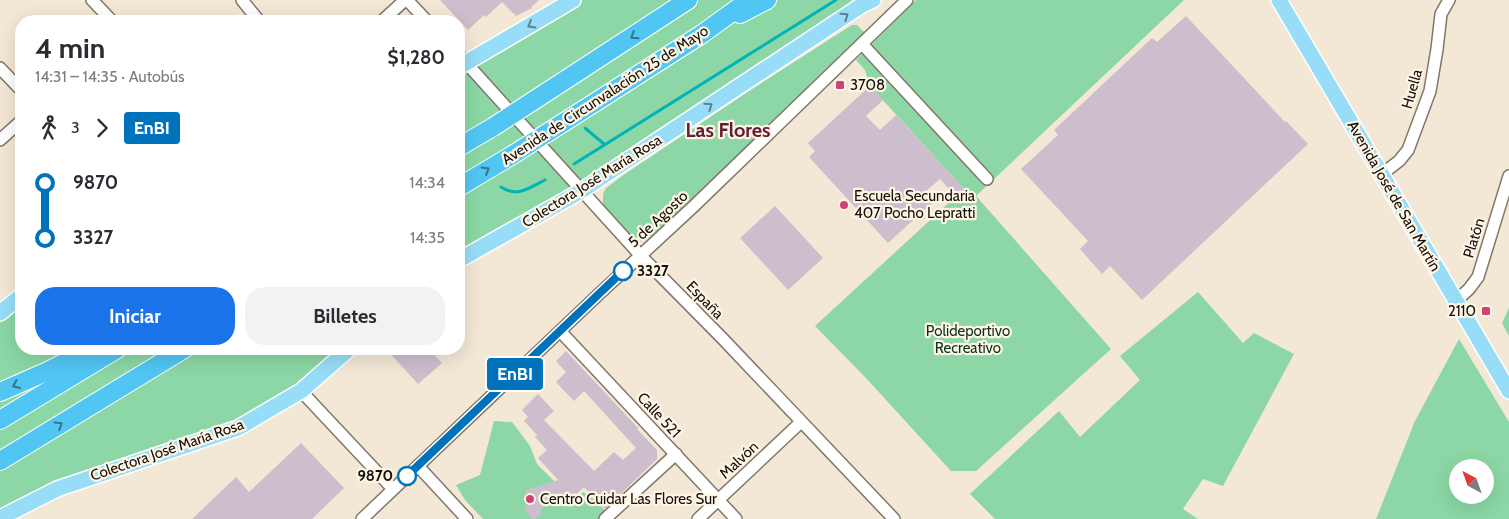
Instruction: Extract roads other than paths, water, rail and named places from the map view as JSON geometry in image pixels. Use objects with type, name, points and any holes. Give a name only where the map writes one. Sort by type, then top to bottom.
[{"type":"highway","name":"Avenida de Circunvalación 25 de Mayo","points":[[465,183],[702,34],[749,0]]},
{"type":"highway","points":[[702,34],[767,0]]},
{"type":"highway","points":[[465,143],[534,101],[683,3]]},
{"type":"highway","points":[[0,392],[79,355]]},
{"type":"highway","points":[[0,420],[107,355]]},
{"type":"highway","points":[[0,462],[174,355]]},
{"type":"main road","points":[[465,59],[573,0]]},
{"type":"main road","name":"Colectora José María Rosa","points":[[465,257],[581,191],[862,5],[873,0]]},
{"type":"main road","name":"Avenida José de San Martín","points":[[1279,0],[1509,391]]},
{"type":"main road","points":[[0,313],[15,301]]},
{"type":"main road","name":"Colectora José María Rosa","points":[[0,518],[66,486],[238,428],[301,391],[342,355]]},
{"type":"street","points":[[92,0],[106,15]]},
{"type":"street","points":[[242,0],[254,15]]},
{"type":"street","points":[[389,15],[406,0],[421,15]]},
{"type":"street","name":"5 de Agosto","points":[[367,518],[393,489],[694,206],[907,0]]},
{"type":"street","name":"Huella","points":[[1382,174],[1399,161],[1408,150],[1430,91],[1441,14],[1449,0]]},
{"type":"street","points":[[862,44],[987,179]]},
{"type":"street","name":"España","points":[[465,65],[641,256],[894,519]]},
{"type":"street","points":[[0,68],[15,84]]},
{"type":"street","points":[[0,140],[15,126]]},
{"type":"street","name":"Platón","points":[[1456,302],[1478,277],[1509,176]]},
{"type":"street","name":"Calle 521","points":[[560,331],[736,519]]},
{"type":"street","points":[[301,391],[393,489]]},
{"type":"street","name":"Malvón","points":[[698,519],[801,422]]},
{"type":"street","points":[[605,519],[676,454]]},
{"type":"street","points":[[418,466],[467,519]]},
{"type":"waterway","points":[[574,164],[836,0]]},
{"type":"waterway","points":[[585,128],[604,144]]},
{"type":"waterway","points":[[501,187],[518,192],[545,180]]},
{"type":"place","name":"3708","points":[[840,85]]},
{"type":"place","name":"Escuela Secundaria 407 Pocho Lepratti","points":[[844,205]]},
{"type":"place","name":"3327","points":[[623,271]]},
{"type":"place","name":"2110","points":[[1486,311]]},
{"type":"place","name":"9870","points":[[407,476]]},
{"type":"place","name":"Centro Cuidar Las Flores Sur","points":[[530,499]]},
{"type":"district","name":"Las Flores","points":[[728,130]]},
{"type":"park label","name":"Polideportivo Recreativo","points":[[968,340]]}]
